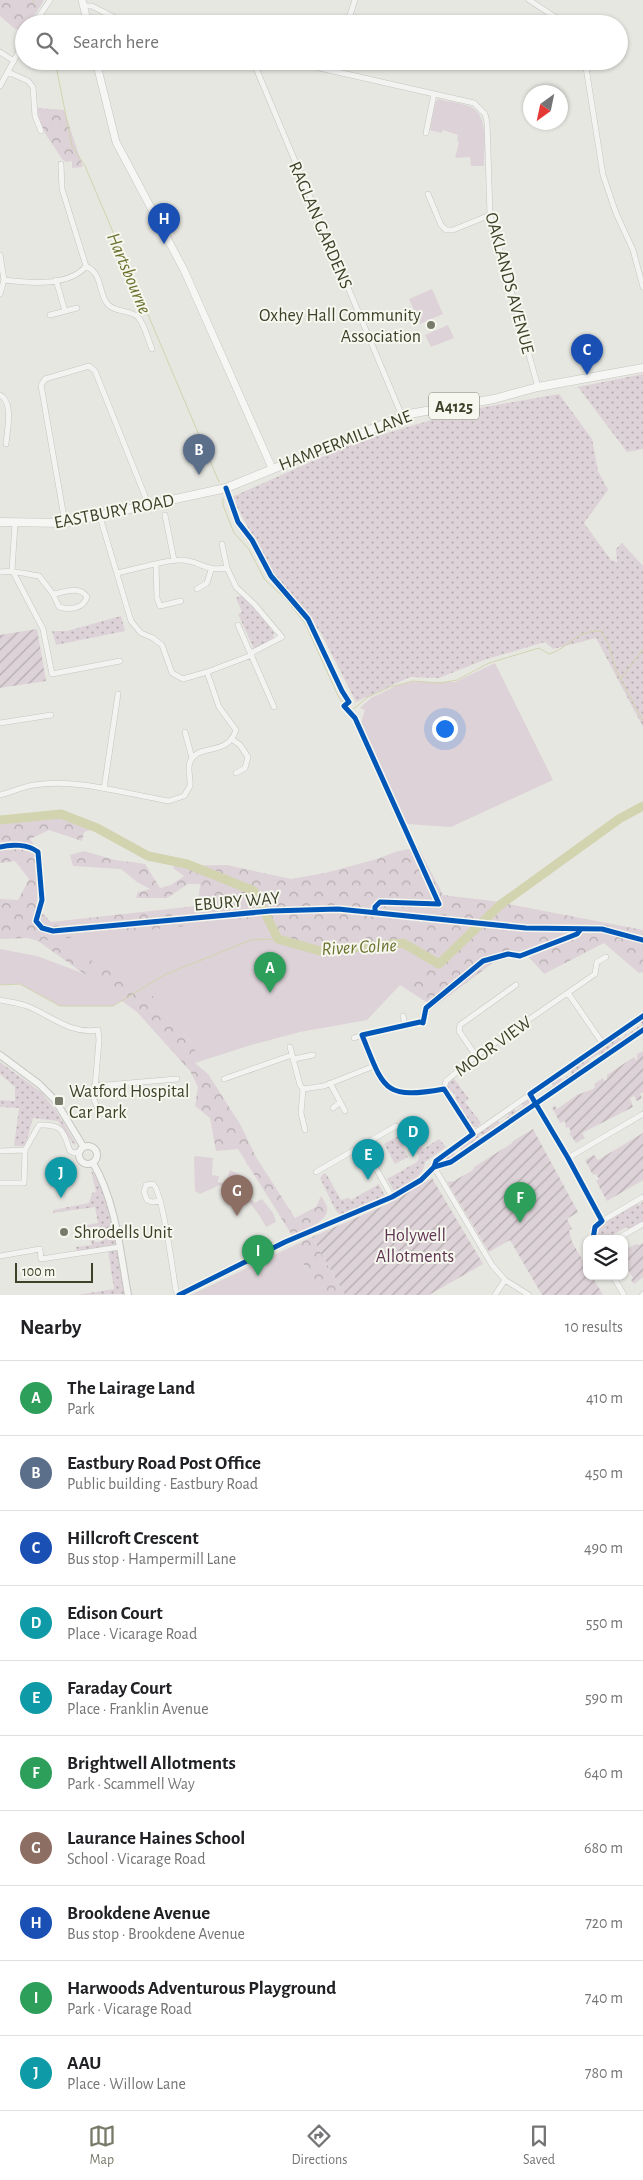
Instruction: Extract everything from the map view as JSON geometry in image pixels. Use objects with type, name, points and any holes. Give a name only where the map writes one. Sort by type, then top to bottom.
[{"type":"main road","points":[[98,70],[116,142],[184,270],[272,468]]},
{"type":"main road","name":"HAMPERMILL LANE","points":[[226,488],[402,416],[494,400],[538,387],[643,368]]},
{"type":"main road","name":"EASTBURY ROAD","points":[[0,522],[15,524],[66,523],[226,488]]},
{"type":"street","points":[[40,15],[50,0]]},
{"type":"street","points":[[350,15],[355,0]]},
{"type":"street","points":[[530,0],[552,15]]},
{"type":"street","points":[[83,3],[110,15]]},
{"type":"street","points":[[0,52],[14,61],[0,86]]},
{"type":"street","name":"RAGLAN GARDENS","points":[[256,70],[402,416]]},
{"type":"street","name":"OAKLANDS AVENUE","points":[[328,70],[474,104],[485,114],[487,122],[490,216],[538,387]]},
{"type":"street","points":[[586,70],[603,175],[616,213],[633,250],[643,287]]},
{"type":"street","points":[[8,72],[28,81],[33,87],[35,116],[41,131]]},
{"type":"street","points":[[426,133],[434,94]]},
{"type":"street","points":[[61,164],[62,189],[86,266],[97,274],[106,302],[110,306],[130,312],[141,321],[152,349]]},
{"type":"street","points":[[428,194],[441,225],[446,230],[452,230],[490,216]]},
{"type":"street","points":[[0,255],[4,280],[0,294]]},
{"type":"street","points":[[4,280],[30,283],[56,280],[77,274],[86,266]]},
{"type":"street","points":[[56,280],[65,311]]},
{"type":"street","points":[[50,315],[77,308]]},
{"type":"street","points":[[66,523],[41,385],[45,380],[89,366],[95,371],[149,506]]},
{"type":"street","points":[[0,395],[8,404],[6,444]]},
{"type":"street","points":[[165,515],[174,560]]},
{"type":"street","points":[[100,517],[131,621],[141,633],[153,638],[162,646],[172,673],[182,678],[207,672],[251,654],[282,636],[255,605],[236,588],[227,568],[222,544]]},
{"type":"street","points":[[15,524],[12,570],[43,629],[52,674],[120,661]]},
{"type":"street","points":[[117,573],[174,560],[191,562],[211,570],[227,568]]},
{"type":"street","points":[[156,565],[157,598],[160,606],[181,601]]},
{"type":"street","points":[[0,572],[12,570],[21,574],[39,576],[53,594],[59,607],[68,609],[80,606],[87,597],[84,592],[78,589],[53,594]]},
{"type":"street","points":[[197,589],[206,583],[211,570]]},
{"type":"street","points":[[238,625],[274,707]]},
{"type":"street","points":[[0,795],[33,785],[57,783],[104,789],[169,801],[181,798],[188,791],[190,780],[188,768],[192,758],[197,753],[225,745],[233,740],[236,730],[219,707],[207,672]]},
{"type":"street","points":[[104,789],[118,694]]},
{"type":"street","points":[[0,723],[51,715]]},
{"type":"street","points":[[185,732],[192,758]]},
{"type":"street","points":[[233,740],[240,745],[248,757],[245,768],[236,773]]},
{"type":"street","name":"MOOR VIEW","points":[[473,1134],[444,1090],[446,1081],[476,1056],[595,974],[597,962],[606,957]]},
{"type":"street","points":[[476,1056],[459,1031],[460,1025],[516,985]]},
{"type":"street","points":[[568,994],[603,1044]]},
{"type":"street","points":[[0,1000],[29,1007],[67,1026],[82,1030],[98,1030],[99,1040],[94,1100],[99,1111]]},
{"type":"street","points":[[403,1016],[405,1025]]},
{"type":"street","points":[[529,1295],[505,1280],[492,1265],[434,1167],[436,1161],[643,1016]]},
{"type":"street","points":[[354,1038],[416,1023]]},
{"type":"street","points":[[160,1201],[178,1295],[285,1242],[392,1197],[411,1186],[434,1167],[451,1162],[643,1030]]},
{"type":"street","points":[[362,1036],[374,1066],[384,1083],[392,1090],[403,1094],[444,1090]]},
{"type":"street","points":[[290,1047],[300,1085],[303,1089],[301,1113],[305,1130]]},
{"type":"street","points":[[0,1055],[39,1084],[54,1100],[81,1149],[79,1158],[82,1162],[93,1163],[97,1158],[97,1151],[92,1146],[81,1149],[74,1153],[70,1151],[64,1133],[59,1128],[39,1125],[26,1150],[24,1183],[0,1183]]},
{"type":"street","points":[[224,1079],[293,1057],[313,1055]]},
{"type":"street","points":[[303,1089],[330,1083],[374,1066]]},
{"type":"street","points":[[94,1086],[177,1079]]},
{"type":"street","points":[[330,1083],[346,1111]]},
{"type":"street","points":[[530,1094],[602,1220]]},
{"type":"street","points":[[333,1108],[340,1102]]},
{"type":"street","points":[[568,1158],[643,1114]]},
{"type":"street","points":[[303,1120],[310,1118]]},
{"type":"street","points":[[316,1172],[396,1126]]},
{"type":"street","points":[[363,1145],[392,1197]]},
{"type":"street","points":[[0,1150],[26,1150]]},
{"type":"street","points":[[93,1163],[106,1191],[120,1247],[128,1295]]},
{"type":"street","points":[[593,1235],[594,1227],[602,1220],[643,1196]]},
{"type":"street","points":[[624,1235],[643,1224]]},
{"type":"street","points":[[0,1256],[40,1249],[41,1259],[120,1247]]},
{"type":"street","points":[[495,1295],[505,1280]]},
{"type":"street","points":[[615,1280],[624,1295]]},
{"type":"green space","points":[[0,0],[43,0],[35,15],[15,15],[15,29],[0,16]]},
{"type":"green space","points":[[438,99],[469,106],[478,113],[484,127],[484,166],[471,166],[470,157],[455,158],[459,142],[457,141],[458,135],[443,130],[441,133],[430,130],[435,103]]},
{"type":"green space","points":[[38,108],[64,110],[83,167],[72,168],[72,161],[66,162],[62,159],[43,129],[38,115]]},
{"type":"green space","points":[[432,289],[443,314],[420,324],[409,299]]},
{"type":"green space","points":[[448,325],[454,338],[431,347],[425,335]]},
{"type":"green space","points":[[643,374],[643,449],[627,452],[578,387]]},
{"type":"green space","points":[[559,394],[592,439],[598,471],[608,490],[584,523],[611,560],[617,562],[616,549],[622,543],[643,566],[643,727],[596,638],[553,649],[545,642],[484,660],[439,678],[410,677],[356,702],[321,633],[272,574],[232,497],[353,443],[462,411]]},
{"type":"green space","points":[[242,595],[250,605],[252,604],[274,633],[273,638],[267,641],[268,643],[254,649],[238,614],[242,612],[236,598]]},
{"type":"green space","points":[[121,616],[125,631],[56,645],[52,631],[67,631]]},
{"type":"green space","points":[[37,629],[46,681],[0,688],[0,635]]},
{"type":"green space","points":[[495,663],[553,780],[451,827],[407,824],[361,722],[365,710],[360,708],[371,698],[398,685],[411,682],[455,682]]},
{"type":"green space","points":[[58,818],[84,824],[93,829],[84,832],[82,841],[49,830],[30,839],[43,858],[36,907],[51,922],[205,905],[199,896],[200,884],[188,884],[167,898],[136,898],[138,892],[150,889],[137,882],[121,869],[73,866],[70,855],[84,851],[115,860],[145,864],[160,888],[171,885],[184,876],[173,868],[174,866],[227,865],[291,879],[325,873],[418,847],[443,895],[493,901],[643,930],[643,972],[639,973],[604,943],[544,974],[525,953],[494,962],[434,1007],[400,985],[386,941],[309,960],[128,978],[166,1005],[183,1034],[196,1051],[195,1063],[208,1074],[240,1124],[256,1157],[295,1218],[316,1207],[321,1196],[324,1200],[327,1207],[325,1216],[315,1225],[293,1237],[238,1149],[216,1151],[210,1118],[195,1106],[198,1087],[190,1071],[137,1012],[38,941],[28,938],[0,939],[0,899],[18,900],[29,879],[15,861],[0,863],[0,824]]},
{"type":"green space","points":[[267,918],[278,939],[320,951],[403,943],[439,964],[400,985],[367,1020],[300,1032],[195,1063],[192,1057],[196,1051],[154,997],[87,958],[38,941]]},
{"type":"green space","points":[[0,949],[37,956],[85,974],[127,997],[113,1006],[60,1006],[20,984],[0,985]]},
{"type":"green space","points":[[643,1019],[643,1028],[601,1057],[598,1054],[589,1060],[591,1064],[549,1093],[547,1090],[553,1086],[551,1082],[560,1076],[562,1080],[572,1073],[570,1070],[617,1036],[621,1039],[625,1036],[624,1032],[627,1035],[642,1024],[640,1021]]},
{"type":"green space","points":[[643,1051],[643,1092],[640,1094],[642,1098],[637,1101],[634,1096],[630,1098],[633,1107],[582,1133],[585,1138],[576,1143],[569,1133],[571,1132],[569,1127],[566,1128],[565,1121],[560,1123],[552,1107],[555,1106],[557,1109],[577,1095],[593,1089],[595,1087],[594,1084],[603,1078],[604,1081],[607,1079],[607,1075],[634,1057],[637,1061],[637,1054]]},
{"type":"green space","points":[[0,1062],[41,1092],[55,1109],[76,1144],[74,1145],[58,1121],[33,1118],[25,1146],[14,1146],[19,1108],[0,1107],[0,1100],[15,1101],[15,1087],[0,1074]]},
{"type":"green space","points":[[453,1077],[469,1099],[465,1102],[481,1123],[477,1127],[472,1127],[453,1100],[456,1097],[452,1091],[448,1093],[447,1084]]},
{"type":"green space","points":[[527,1099],[530,1101],[529,1106],[484,1137],[482,1134],[476,1139],[478,1142],[463,1152],[460,1148],[454,1153],[456,1156],[443,1162],[440,1160],[497,1119],[500,1123],[509,1116],[507,1112],[513,1108],[516,1111],[523,1106],[521,1103]]},
{"type":"green space","points":[[398,1117],[414,1144],[422,1140],[424,1143],[421,1145],[423,1149],[439,1139],[446,1147],[425,1162],[418,1176],[394,1191],[387,1179],[417,1162],[419,1157]]},
{"type":"green space","points":[[533,1129],[578,1212],[567,1219],[572,1229],[569,1230],[572,1242],[583,1260],[583,1280],[594,1280],[603,1295],[542,1295],[510,1240],[489,1252],[447,1182],[454,1181],[473,1170],[474,1167]]},
{"type":"green space","points":[[643,1133],[643,1180],[607,1201],[596,1181],[599,1179],[596,1174],[593,1175],[585,1160],[594,1155],[598,1160]]},
{"type":"green space","points":[[398,1136],[408,1157],[395,1164],[384,1144]]},
{"type":"green space","points":[[194,1157],[213,1158],[212,1175],[219,1176],[218,1182],[225,1184],[230,1170],[245,1177],[237,1187],[255,1203],[262,1199],[273,1213],[276,1222],[266,1227],[253,1206],[242,1196],[228,1188],[220,1185],[200,1194],[195,1191]]},
{"type":"green space","points":[[91,1171],[96,1176],[104,1194],[116,1245],[77,1251],[76,1247],[92,1245],[91,1240],[95,1242],[102,1241],[99,1226],[92,1227],[94,1238],[90,1236],[76,1238],[74,1227],[98,1223],[95,1207],[53,1213],[53,1210],[89,1203],[92,1193],[96,1192]]},
{"type":"green space","points":[[324,1173],[341,1200],[349,1198],[351,1200],[379,1184],[385,1196],[341,1216],[336,1211],[320,1178]]},
{"type":"green space","name":"Holywell Allotments","points":[[432,1178],[483,1264],[429,1295],[345,1295],[312,1237],[388,1204]]},
{"type":"green space","points":[[636,1202],[638,1205],[643,1202],[643,1223],[630,1230],[627,1227],[614,1235],[596,1235],[596,1225]]},
{"type":"green space","points":[[312,1237],[345,1295],[322,1295],[293,1246]]},
{"type":"green space","points":[[643,1243],[643,1277],[634,1284],[628,1270],[628,1248],[636,1244]]},
{"type":"green space","points":[[293,1246],[322,1295],[191,1295]]},
{"type":"green space","points":[[117,1250],[126,1294],[77,1295],[114,1289],[108,1251]]},
{"type":"waterway","name":"Hartsbourne","points":[[57,70],[72,146],[85,166],[219,482]]},
{"type":"waterway","name":"Hartsbourne","points":[[223,498],[223,505],[234,533],[248,548],[265,580],[284,597],[305,623],[339,698],[352,710],[368,697],[390,687],[413,681],[440,683],[457,680],[489,663],[539,648],[549,654],[578,636],[601,631],[608,643],[616,670],[643,721]]},
{"type":"waterway","points":[[621,679],[643,649]]},
{"type":"waterway","name":"River Colne","points":[[0,820],[61,814],[97,828],[148,856],[187,864],[254,891],[278,939],[320,951],[403,943],[439,964],[500,905],[619,819],[643,806]]},
{"type":"waterway","points":[[0,985],[20,984],[60,1006],[113,1006],[164,975],[251,940],[278,939]]},
{"type":"cycle path","points":[[226,488],[238,522],[252,540],[271,576],[308,619],[349,702],[344,706],[355,718],[439,904],[380,902],[375,907],[375,912]]},
{"type":"cycle path","name":"EBURY WAY","points":[[0,847],[19,845],[29,847],[38,852],[42,900],[36,921],[42,928],[53,931],[271,911],[338,909],[526,928],[602,929],[643,940]]},
{"type":"cycle path","points":[[179,1295],[285,1242],[392,1197],[421,1180],[434,1167],[436,1161],[473,1134],[444,1089],[409,1093],[397,1091],[388,1086],[376,1068],[362,1035],[420,1022],[423,1023],[426,1008],[483,961],[508,954],[520,956],[577,934],[581,929]]},
{"type":"cycle path","points":[[594,1235],[595,1227],[602,1221],[530,1094],[643,1016]]},
{"type":"cycle path","points":[[434,1167],[451,1162],[643,1030]]},
{"type":"place","name":"Brookdene Avenue","points":[[164,244]]},
{"type":"place","name":"Oxhey Hall Community Association","points":[[431,325]]},
{"type":"place","name":"Hillcroft Crescent","points":[[587,375]]},
{"type":"place","name":"Eastbury Road Post Office","points":[[199,475]]},
{"type":"place","name":"The Lairage Land","points":[[270,993]]},
{"type":"place","name":"Watford Hospital Car Park","points":[[59,1101]]},
{"type":"place","name":"Edison Court","points":[[413,1157]]},
{"type":"place","name":"Faraday Court","points":[[368,1180]]},
{"type":"place","name":"AAU","points":[[61,1198]]},
{"type":"place","name":"Laurance Haines School","points":[[237,1216]]},
{"type":"place","name":"Brightwell Allotments","points":[[520,1223]]},
{"type":"place","name":"Shrodells Unit","points":[[64,1232]]},
{"type":"place","name":"Harwoods Adventurous Playground","points":[[258,1276]]}]
